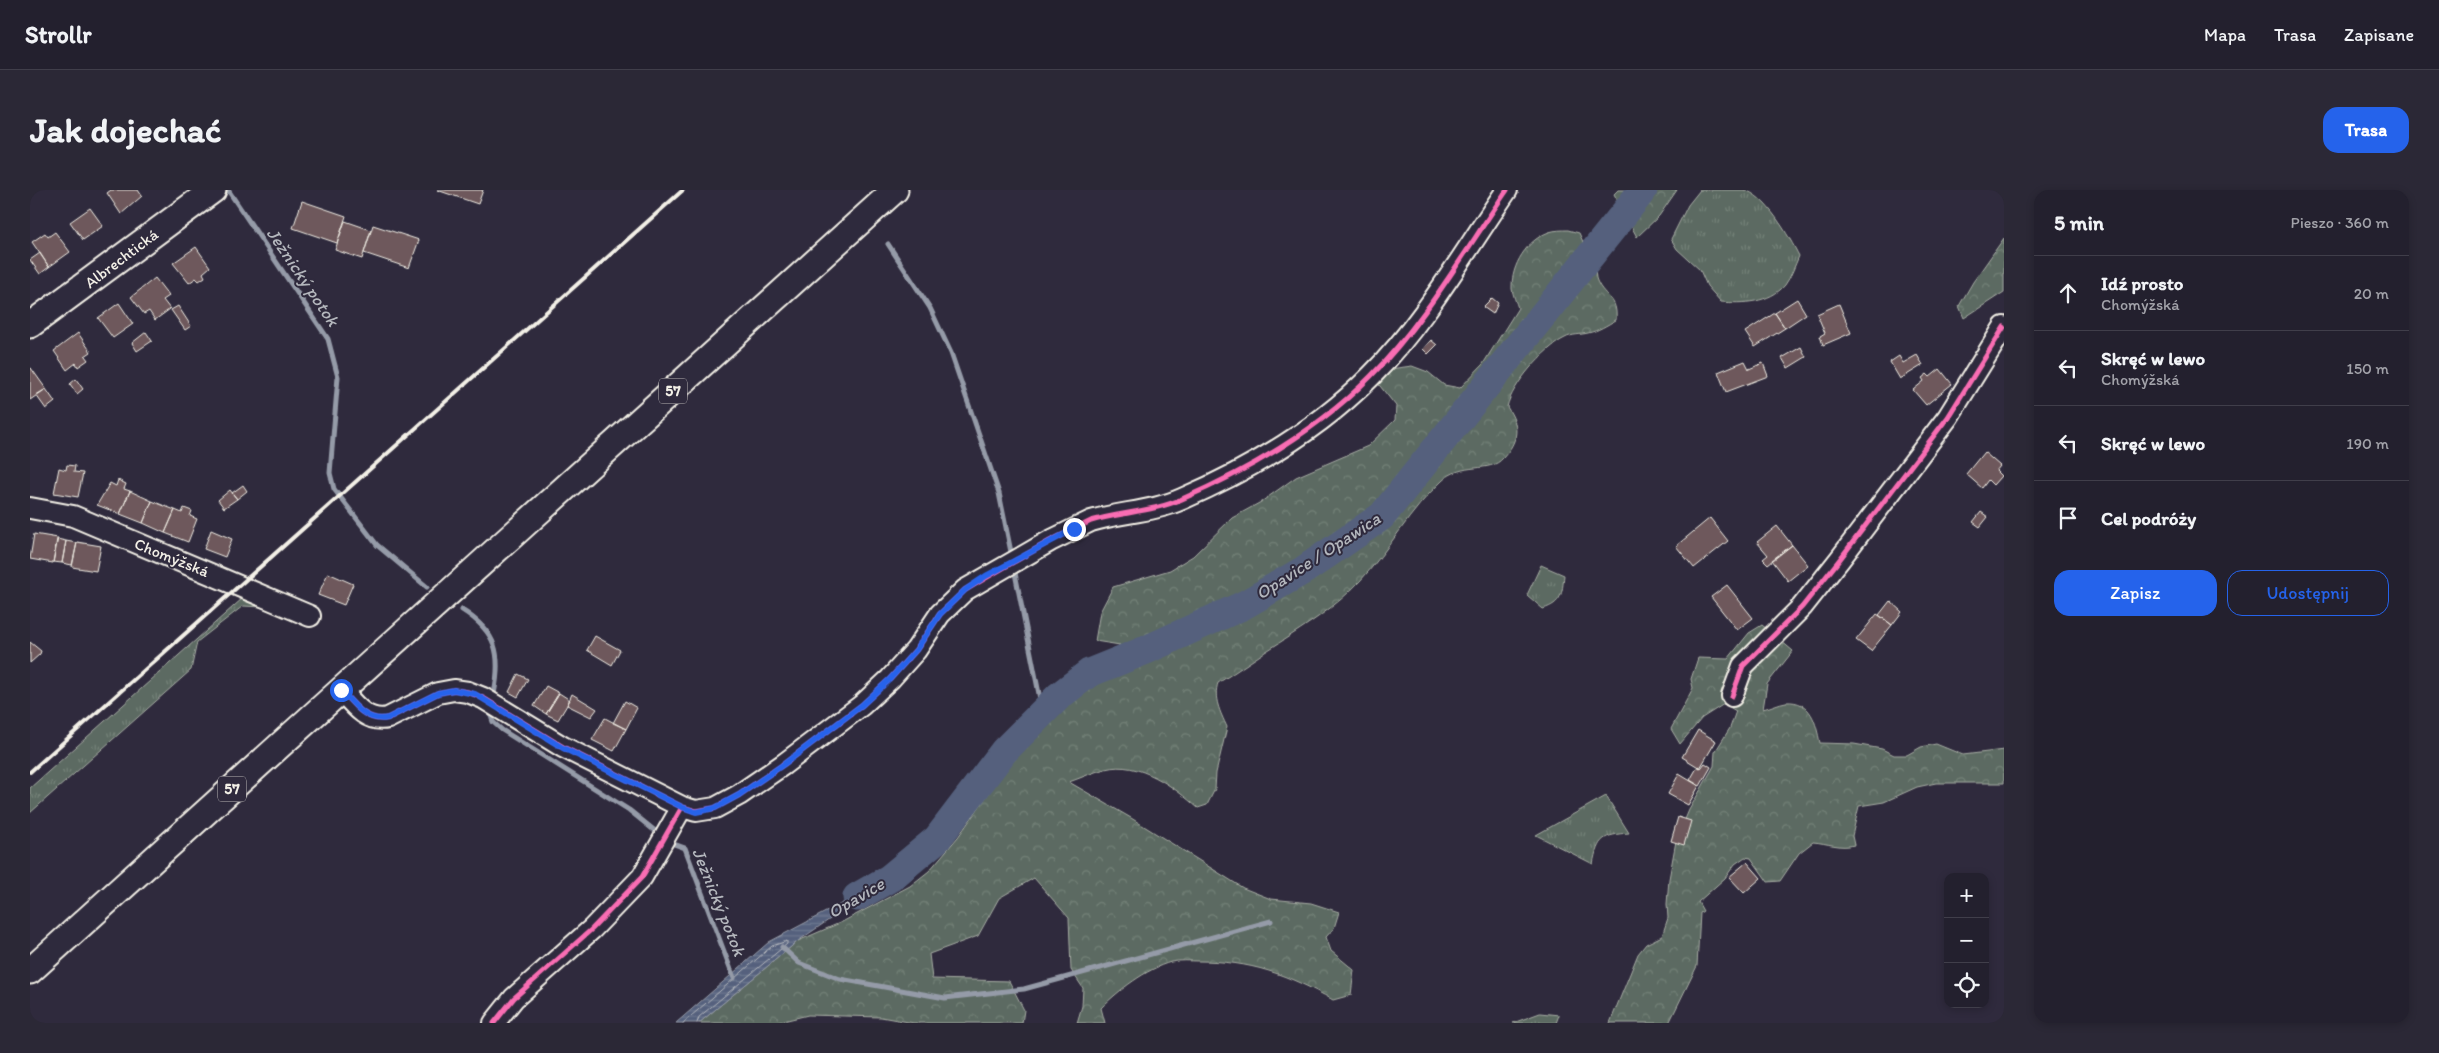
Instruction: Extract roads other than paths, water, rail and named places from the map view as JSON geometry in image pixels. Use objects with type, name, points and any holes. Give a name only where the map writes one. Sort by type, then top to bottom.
[{"type":"main road","name":"Albrechtická","points":[[30,325],[212,190]]},
{"type":"main road","name":"57","points":[[30,971],[895,190]]},
{"type":"street","points":[[341,690],[363,713],[380,720],[388,718],[438,693],[454,690],[475,694],[563,748],[682,807],[696,812],[715,808],[739,795],[784,764],[862,705],[890,679],[916,650],[952,600],[986,576],[1091,521],[1107,516],[1151,510],[1182,499],[1269,455],[1319,422],[1372,376],[1406,336],[1507,190]]},
{"type":"street","points":[[1732,696],[1743,666],[1802,607],[1840,559],[1948,418],[2004,327]]},
{"type":"street","name":"Chomýžská","points":[[30,508],[73,516],[310,616]]},
{"type":"street","points":[[494,1023],[514,998],[592,929],[642,877],[682,807]]},
{"type":"water","name":"Opavice","points":[[890,878],[798,941],[699,1023],[676,1023],[769,942]]},
{"type":"waterway","name":"Ježnický potok","points":[[228,190],[328,339],[338,377],[330,473],[334,489],[377,545],[427,587]]},
{"type":"waterway","name":"Opavice / Opawica","points":[[857,897],[890,878],[937,839],[1004,751],[1059,696],[1089,673],[1146,650],[1244,605],[1304,570],[1382,516],[1643,190]]},
{"type":"waterway","points":[[888,244],[930,308],[951,353],[999,493],[1012,557]]},
{"type":"waterway","points":[[1014,568],[1043,714]]},
{"type":"waterway","name":"Ježnický potok","points":[[462,610],[483,627],[494,645],[497,656],[494,694]]},
{"type":"waterway","name":"Ježnický potok","points":[[490,713],[493,722],[502,730],[629,810],[660,835]]},
{"type":"waterway","name":"Ježnický potok","points":[[671,843],[685,848],[734,978]]},
{"type":"waterway","points":[[782,947],[799,963],[840,979],[945,998],[1024,989],[1271,921]]},
{"type":"railway","points":[[30,772],[683,190]]}]
